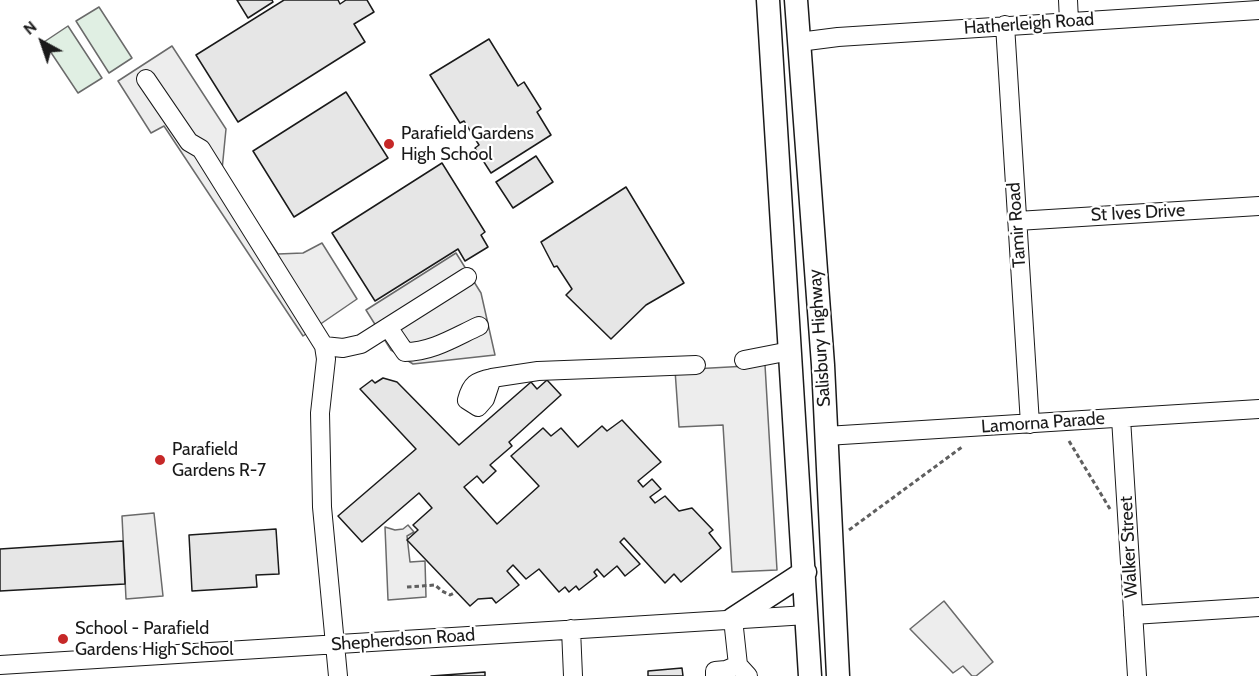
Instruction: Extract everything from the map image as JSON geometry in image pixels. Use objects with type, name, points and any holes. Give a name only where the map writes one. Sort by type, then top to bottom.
[{"type":"main road","name":"Salisbury Highway","points":[[768,0],[805,572],[800,615],[810,676]]},
{"type":"main road","name":"Salisbury Highway","points":[[796,0],[826,436],[838,676]]},
{"type":"main road","points":[[771,45],[800,42]]},
{"type":"main road","points":[[733,619],[805,572]]},
{"type":"main road","points":[[799,676],[800,615],[835,613]]},
{"type":"street","points":[[1068,0],[1069,21]]},
{"type":"street","name":"Hatherleigh Road","points":[[800,42],[838,37],[1259,10]]},
{"type":"street","name":"Tamir Road","points":[[1005,26],[1030,424]]},
{"type":"street","points":[[146,79],[189,142],[201,149],[324,346],[326,359],[320,413],[322,507],[338,676]]},
{"type":"street","name":"St Ives Drive","points":[[1017,221],[1259,206]]},
{"type":"street","points":[[324,346],[343,348],[361,344],[467,277]]},
{"type":"street","points":[[388,327],[405,352],[416,352],[440,345],[478,326]]},
{"type":"street","points":[[744,360],[790,351]]},
{"type":"street","points":[[492,378],[538,371],[696,365]]},
{"type":"street","name":"Lamorna Parade","points":[[826,436],[1259,410]]},
{"type":"street","name":"Walker Street","points":[[1121,418],[1137,676]]},
{"type":"street","points":[[1133,615],[1259,607]]},
{"type":"street","name":"Shepherdson Road","points":[[0,665],[800,615]]},
{"type":"street","points":[[715,676],[715,671],[743,670],[733,619]]},
{"type":"street","points":[[571,629],[573,676]]},
{"type":"path","points":[[1069,441],[1114,515]]},
{"type":"path","points":[[849,530],[962,447]]},
{"type":"path","points":[[407,587],[435,585],[450,595],[456,592]]},
{"type":"green space","points":[[99,7],[132,58],[109,73],[76,21]]},
{"type":"green space","points":[[68,26],[102,78],[78,93],[44,42]]},
{"type":"shaded area","points":[[172,46],[226,129],[222,170],[278,254],[303,253],[322,243],[357,299],[303,336],[164,126],[151,133],[118,81]]},
{"type":"shaded area","points":[[456,253],[481,293],[495,355],[413,364],[391,350],[366,310]]},
{"type":"shaded area","points":[[765,365],[777,570],[732,572],[723,425],[679,427],[675,370]]},
{"type":"shaded area","points":[[154,513],[163,596],[126,599],[122,516]]},
{"type":"shaded area","points":[[408,525],[414,532],[407,536],[410,562],[425,561],[426,597],[388,600],[385,527],[395,530],[403,529]]},
{"type":"shaded area","points":[[944,601],[993,662],[976,676],[972,676],[963,666],[953,673],[910,629]]},
{"type":"building","points":[[237,0],[272,0],[273,2],[248,18]]},
{"type":"building","points":[[284,0],[338,0],[340,4],[346,0],[367,0],[374,12],[354,24],[365,42],[238,122],[196,55]]},
{"type":"building","points":[[489,39],[518,86],[524,82],[541,109],[537,112],[551,135],[491,173],[475,148],[479,145],[464,121],[460,123],[430,75]]},
{"type":"building","points":[[346,92],[388,158],[294,217],[253,151]]},
{"type":"building","points":[[536,156],[553,182],[513,208],[496,182]]},
{"type":"building","points":[[442,163],[485,232],[481,235],[488,247],[465,261],[458,249],[375,301],[332,233]]},
{"type":"building","points":[[626,187],[684,283],[646,305],[611,339],[566,295],[572,289],[557,266],[554,267],[541,242]]},
{"type":"building","points":[[383,378],[397,382],[459,445],[531,382],[537,389],[547,380],[561,395],[509,442],[512,446],[490,465],[496,471],[483,483],[477,476],[464,487],[497,524],[539,486],[511,456],[543,428],[551,436],[561,428],[578,447],[602,426],[607,431],[622,420],[661,462],[638,481],[643,487],[652,479],[661,489],[650,497],[655,503],[665,496],[679,511],[692,508],[713,530],[709,533],[721,548],[681,582],[674,574],[665,583],[624,538],[620,542],[640,564],[625,576],[617,566],[604,577],[597,569],[594,572],[597,576],[579,590],[576,586],[569,592],[565,587],[559,592],[539,569],[526,579],[513,565],[507,571],[519,585],[496,603],[492,598],[478,599],[470,606],[407,540],[418,530],[413,525],[432,508],[419,493],[362,542],[338,516],[416,449],[360,389],[372,380],[375,383]]},
{"type":"building","points":[[276,529],[279,574],[256,575],[257,587],[192,591],[189,535]]},
{"type":"building","points":[[123,541],[125,584],[0,591],[0,549]]},
{"type":"building","points":[[682,668],[683,676],[648,676],[648,671]]},
{"type":"building","points":[[485,672],[485,676],[431,676]]},
{"type":"place","name":"Parafield Gardens High School","points":[[389,144]]},
{"type":"place","name":"Parafield Gardens R-7","points":[[160,460]]},
{"type":"place","name":"School - Parafield Gardens High School","points":[[63,639]]}]
